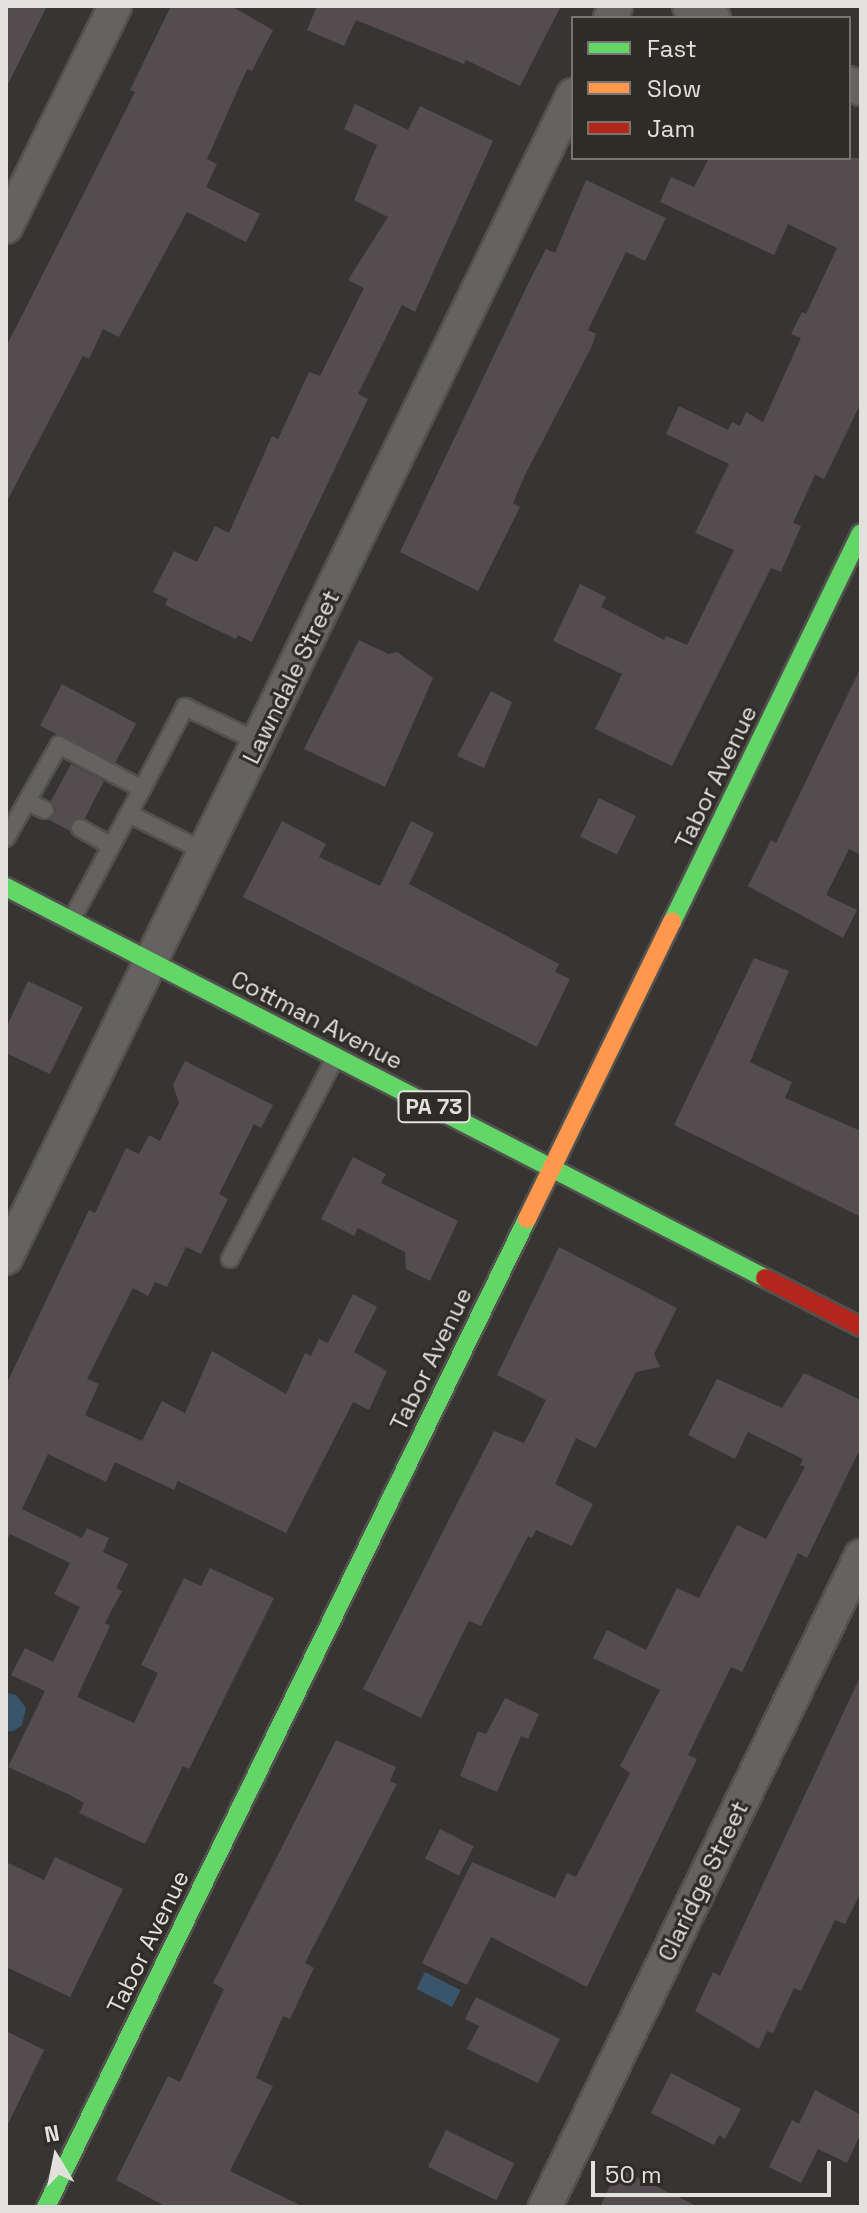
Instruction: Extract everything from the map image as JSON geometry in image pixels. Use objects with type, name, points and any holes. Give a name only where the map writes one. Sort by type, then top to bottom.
[{"type":"street","points":[[6,227],[115,6]]},
{"type":"street","points":[[689,6],[710,16]]},
{"type":"street","name":"Lawndale Street","points":[[6,1258],[571,99]]},
{"type":"street","name":"Tabor Avenue","points":[[46,2207],[861,533]]},
{"type":"street","name":"Cottman Avenue","points":[[6,887],[861,1327]]},
{"type":"street","name":"Claridge Street","points":[[545,2207],[861,1556]]},
{"type":"lane","points":[[71,921],[185,707],[259,742]]},
{"type":"lane","points":[[6,838],[59,745],[142,789]]},
{"type":"lane","points":[[27,801],[45,810]]},
{"type":"lane","points":[[129,814],[206,852]]},
{"type":"lane","points":[[80,828],[111,846]]},
{"type":"lane","points":[[230,1259],[336,1057]]},
{"type":"water","points":[[6,1693],[16,1695],[26,1708],[22,1725],[14,1731],[6,1731]]},
{"type":"water","points":[[425,1972],[461,1990],[452,2007],[416,1989]]},
{"type":"building","points":[[6,6],[47,6],[6,88]]},
{"type":"building","points":[[171,6],[231,6],[273,30],[252,71],[247,69],[207,159],[217,164],[206,187],[260,214],[246,242],[187,212],[119,337],[103,329],[89,359],[83,356],[6,503],[6,347],[135,92],[130,90]]},
{"type":"building","points":[[317,6],[561,6],[520,86],[466,60],[464,64],[356,20],[344,46],[307,30]]},
{"type":"building","points":[[355,104],[408,130],[420,106],[493,141],[415,312],[402,305],[358,394],[368,399],[252,642],[238,635],[236,639],[165,605],[168,599],[153,592],[174,551],[197,562],[215,526],[229,533],[272,436],[278,439],[309,372],[320,376],[364,288],[348,280],[388,217],[354,200],[377,145],[344,129]]},
{"type":"building","points":[[861,158],[861,403],[824,479],[815,475],[793,523],[801,526],[781,572],[771,568],[672,766],[595,729],[622,674],[553,641],[580,584],[606,597],[601,607],[664,640],[666,636],[687,645],[734,550],[695,533],[729,464],[666,434],[679,406],[728,430],[732,422],[740,426],[746,412],[763,422],[801,338],[791,334],[802,312],[806,314],[837,248],[788,224],[774,255],[660,202],[671,177],[694,187],[708,160]]},
{"type":"building","points":[[586,180],[666,218],[645,261],[626,252],[588,330],[596,334],[591,348],[525,475],[513,503],[520,507],[478,591],[400,552],[528,284],[546,249],[555,253]]},
{"type":"building","points":[[359,640],[388,654],[397,652],[433,678],[385,787],[304,749]]},
{"type":"building","points":[[861,667],[861,855],[849,849],[826,895],[857,910],[843,938],[748,886],[771,840],[776,843]]},
{"type":"building","points":[[62,684],[136,723],[114,765],[40,725]]},
{"type":"building","points":[[491,691],[512,702],[484,768],[457,756]]},
{"type":"building","points":[[71,764],[104,781],[85,818],[74,819],[70,831],[49,820],[56,810],[51,801]]},
{"type":"building","points":[[599,798],[636,816],[617,855],[580,837]]},
{"type":"building","points":[[282,821],[326,844],[319,857],[380,886],[411,821],[434,833],[409,884],[559,964],[555,972],[570,979],[537,1047],[243,897]]},
{"type":"building","points":[[754,958],[789,971],[750,1062],[792,1082],[785,1098],[861,1131],[861,1217],[674,1125]]},
{"type":"building","points":[[28,981],[83,1007],[50,1074],[6,1053],[6,1028]]},
{"type":"building","points":[[185,1061],[273,1105],[261,1128],[254,1124],[219,1194],[228,1199],[201,1254],[186,1247],[167,1287],[155,1282],[148,1296],[133,1288],[87,1379],[99,1384],[85,1415],[142,1441],[162,1401],[185,1413],[212,1351],[286,1394],[305,1353],[311,1356],[319,1339],[328,1343],[353,1294],[377,1307],[354,1352],[387,1371],[369,1410],[353,1402],[286,1533],[178,1481],[174,1490],[115,1462],[106,1482],[48,1454],[22,1509],[82,1538],[87,1528],[109,1538],[103,1552],[128,1564],[116,1588],[122,1591],[105,1623],[110,1626],[77,1697],[134,1723],[158,1673],[141,1665],[184,1578],[201,1586],[210,1568],[274,1598],[189,1769],[183,1766],[145,1844],[79,1813],[84,1803],[70,1795],[8,1767],[45,1691],[11,1675],[25,1648],[53,1662],[80,1607],[54,1594],[70,1563],[10,1534],[6,1541],[6,1385],[89,1210],[95,1213],[126,1148],[139,1154],[149,1135],[160,1141],[179,1103],[173,1085]]},
{"type":"building","points":[[353,1157],[386,1174],[381,1183],[458,1221],[430,1281],[406,1269],[405,1252],[358,1228],[354,1236],[321,1219]]},
{"type":"building","points":[[559,1247],[677,1308],[654,1354],[660,1367],[636,1372],[596,1448],[576,1438],[555,1484],[593,1504],[572,1546],[536,1530],[532,1538],[528,1536],[481,1626],[469,1621],[421,1718],[363,1689],[494,1431],[524,1443],[546,1400],[497,1375]]},
{"type":"building","points":[[804,1373],[861,1400],[861,1447],[807,1558],[798,1553],[742,1672],[731,1667],[688,1755],[697,1759],[587,1987],[491,1937],[467,1985],[422,1963],[472,1862],[555,1898],[567,1873],[576,1877],[630,1773],[620,1766],[660,1690],[593,1658],[607,1630],[646,1650],[677,1588],[699,1598],[737,1525],[766,1539],[805,1467],[800,1465],[803,1459],[748,1432],[735,1459],[688,1435],[717,1379],[782,1408]]},
{"type":"building","points":[[861,1675],[861,1892],[845,1924],[835,1920],[801,1991],[794,1988],[773,2033],[767,2031],[759,2049],[695,2011],[713,1972],[720,1976]]},
{"type":"building","points":[[505,1698],[539,1714],[528,1739],[521,1736],[497,1792],[460,1776],[478,1731],[486,1734]]},
{"type":"building","points":[[336,1740],[396,1767],[390,1781],[397,1784],[305,1963],[314,1968],[290,2019],[283,2016],[256,2078],[273,2086],[230,2171],[304,2207],[167,2207],[116,2180],[168,2076],[180,2082],[224,1989],[213,1983]]},
{"type":"building","points":[[440,1829],[474,1846],[459,1876],[425,1858]]},
{"type":"building","points":[[55,1857],[123,1889],[70,1997],[6,1967],[6,1862],[44,1880]]},
{"type":"building","points":[[476,1997],[560,2039],[538,2083],[467,2049],[479,2026],[465,2019]]},
{"type":"building","points":[[6,2031],[44,2050],[6,2128]]},
{"type":"building","points":[[671,2073],[741,2109],[725,2139],[719,2135],[714,2145],[651,2113]]},
{"type":"building","points":[[815,2090],[861,2115],[861,2133],[847,2163],[818,2149],[801,2183],[769,2167],[792,2120],[799,2124]]},
{"type":"building","points":[[446,2130],[514,2163],[496,2200],[428,2167]]},
{"type":"building","points":[[618,2168],[699,2207],[600,2207]]},
{"type":"traffic: fast","points":[[672,922],[861,533]]},
{"type":"traffic: fast","points":[[6,887],[765,1278]]},
{"type":"traffic: fast","points":[[46,2207],[527,1219]]},
{"type":"traffic: slow","points":[[527,1219],[672,922]]},
{"type":"traffic: jam","points":[[765,1278],[861,1327]]}]
